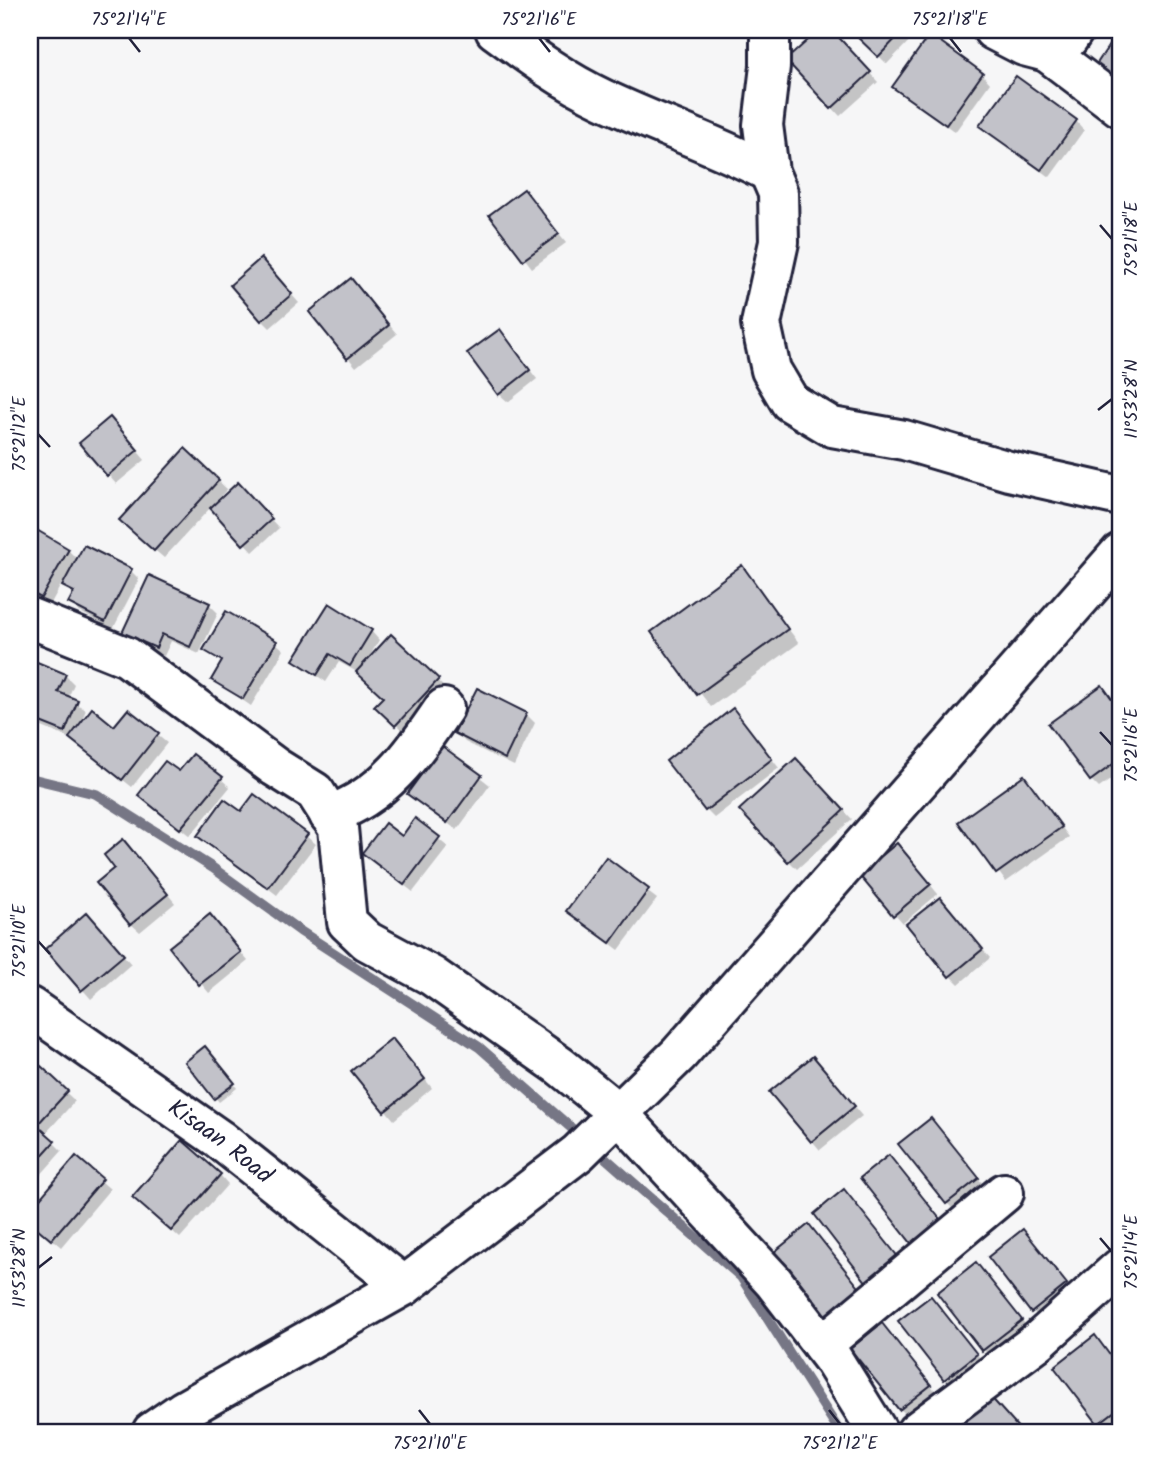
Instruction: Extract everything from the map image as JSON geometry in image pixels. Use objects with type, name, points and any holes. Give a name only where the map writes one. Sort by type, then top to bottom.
[{"type":"street","points":[[495,30],[543,66],[601,98],[709,142],[769,172]]},
{"type":"street","points":[[770,30],[770,66],[763,125],[769,172],[778,193],[779,242],[761,324],[771,370],[790,402],[832,426],[904,440],[1009,471],[1120,496]]},
{"type":"street","points":[[993,30],[1024,46],[1060,41],[1120,107]]},
{"type":"street","points":[[152,1432],[184,1410],[404,1286],[578,1153],[679,1054],[1120,553]]},
{"type":"street","points":[[30,618],[127,657],[275,767],[315,792],[338,828],[347,922],[367,941],[454,991],[560,1066],[773,1281],[822,1345],[878,1432]]},
{"type":"street","points":[[329,815],[354,807],[380,789],[416,749],[444,708]]},
{"type":"street","name":"Kisaan Road","points":[[30,1007],[219,1139],[404,1286]]},
{"type":"street","points":[[822,1345],[1004,1193]]},
{"type":"street","points":[[916,1432],[1038,1341],[1120,1268]]},
{"type":"building","points":[[819,30],[832,30],[871,72],[831,109],[786,60]]},
{"type":"building","points":[[850,30],[904,30],[878,57]]},
{"type":"building","points":[[1120,30],[1120,85],[1094,68]]},
{"type":"building","points":[[930,34],[983,73],[946,125],[892,87]]},
{"type":"building","points":[[1016,76],[1077,120],[1041,170],[979,126]]},
{"type":"building","points":[[524,189],[559,234],[523,260],[489,215]]},
{"type":"building","points":[[261,258],[292,294],[261,321],[230,285]]},
{"type":"building","points":[[351,278],[389,325],[347,359],[309,312]]},
{"type":"building","points":[[500,329],[530,370],[498,395],[467,353]]},
{"type":"building","points":[[110,417],[138,450],[107,476],[79,443]]},
{"type":"building","points":[[185,448],[219,480],[154,551],[119,520]]},
{"type":"building","points":[[238,482],[272,519],[243,545],[210,508]]},
{"type":"building","points":[[30,526],[69,549],[41,598],[30,592]]},
{"type":"building","points":[[84,545],[132,569],[105,622],[68,603],[74,592],[62,586]]},
{"type":"building","points":[[742,565],[788,629],[697,695],[651,632]]},
{"type":"building","points":[[149,575],[210,603],[190,647],[162,634],[156,648],[122,633]]},
{"type":"building","points":[[329,603],[372,630],[350,666],[330,654],[317,675],[293,660]]},
{"type":"building","points":[[226,611],[277,641],[243,699],[211,680],[222,661],[203,650]]},
{"type":"building","points":[[391,634],[439,679],[395,726],[374,706],[383,697],[356,672]]},
{"type":"building","points":[[30,659],[66,674],[58,692],[78,700],[65,732],[30,718]]},
{"type":"building","points":[[1102,685],[1120,710],[1120,759],[1090,781],[1048,724]]},
{"type":"building","points":[[477,688],[527,713],[505,759],[454,733]]},
{"type":"building","points":[[92,708],[114,726],[128,709],[159,733],[122,780],[69,738]]},
{"type":"building","points":[[733,708],[772,759],[705,811],[666,761]]},
{"type":"building","points":[[442,746],[482,775],[447,823],[407,794]]},
{"type":"building","points":[[193,754],[223,777],[180,829],[138,795],[165,761],[179,771]]},
{"type":"building","points":[[796,758],[844,810],[788,862],[739,810]]},
{"type":"building","points":[[1024,775],[1062,827],[996,874],[958,822]]},
{"type":"building","points":[[254,794],[308,834],[268,888],[197,836],[224,799],[241,811]]},
{"type":"building","points":[[415,818],[440,837],[404,885],[362,853],[385,823],[402,836]]},
{"type":"building","points":[[123,839],[168,894],[130,925],[96,883],[114,868],[104,855]]},
{"type":"building","points":[[897,843],[931,884],[893,916],[859,875]]},
{"type":"building","points":[[606,857],[649,889],[610,943],[566,911]]},
{"type":"building","points":[[940,897],[983,949],[949,977],[906,924]]},
{"type":"building","points":[[87,912],[124,955],[81,991],[45,949]]},
{"type":"building","points":[[210,914],[241,952],[199,985],[169,947]]},
{"type":"building","points":[[392,1038],[425,1079],[384,1112],[351,1071]]},
{"type":"building","points":[[205,1046],[235,1083],[214,1099],[185,1062]]},
{"type":"building","points":[[813,1056],[855,1106],[811,1142],[769,1092]]},
{"type":"building","points":[[41,1066],[68,1091],[37,1125],[55,1141],[30,1169],[30,1078]]},
{"type":"building","points":[[931,1118],[979,1178],[946,1204],[898,1144]]},
{"type":"building","points":[[182,1140],[221,1174],[171,1231],[132,1197]]},
{"type":"building","points":[[889,1155],[944,1224],[915,1248],[860,1178]]},
{"type":"building","points":[[76,1156],[103,1179],[51,1240],[30,1222],[30,1210]]},
{"type":"building","points":[[844,1189],[899,1258],[867,1283],[814,1214]]},
{"type":"building","points":[[809,1224],[865,1295],[829,1324],[773,1253]]},
{"type":"building","points":[[1023,1229],[1067,1284],[1031,1313],[988,1257]]},
{"type":"building","points":[[976,1262],[1022,1320],[982,1351],[937,1293]]},
{"type":"building","points":[[931,1296],[977,1354],[944,1380],[898,1321]]},
{"type":"building","points":[[882,1323],[931,1385],[899,1410],[850,1349]]},
{"type":"building","points":[[1095,1335],[1120,1369],[1120,1407],[1098,1424],[1054,1367]]},
{"type":"building","points":[[989,1395],[1022,1432],[946,1432]]},
{"type":"waterway","points":[[30,778],[96,794],[213,868],[300,931],[479,1047],[741,1277],[840,1432]]}]
